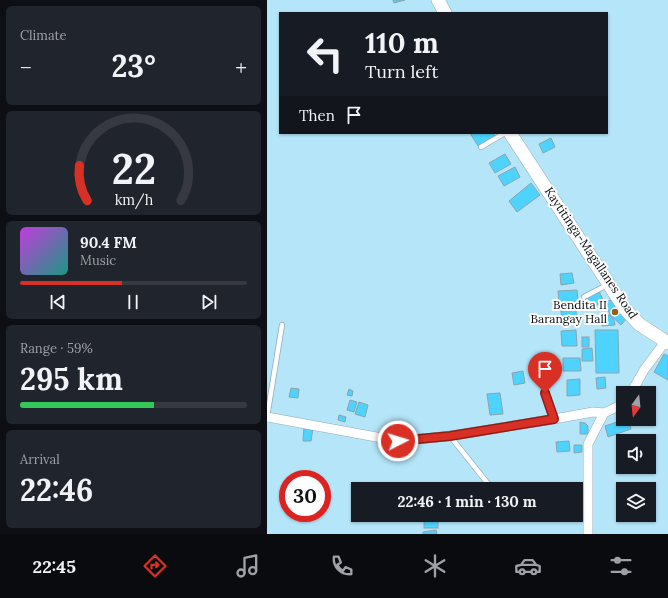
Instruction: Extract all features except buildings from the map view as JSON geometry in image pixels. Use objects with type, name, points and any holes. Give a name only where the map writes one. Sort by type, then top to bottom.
[{"type":"main road","points":[[438,0],[444,12]]},
{"type":"main road","name":"Kaytitinga-Magallanes Road","points":[[511,134],[625,309],[639,324],[666,342]]},
{"type":"street","points":[[635,386],[644,370],[666,342]]},
{"type":"street","points":[[267,417],[398,441],[450,436],[593,412],[604,413],[616,407]]},
{"type":"street","points":[[588,534],[588,444],[604,413]]},
{"type":"lane","points":[[481,147],[503,134]]},
{"type":"lane","points":[[584,297],[609,284]]},
{"type":"lane","points":[[267,417],[283,325]]},
{"type":"lane","points":[[545,393],[554,419]]},
{"type":"lane","points":[[450,436],[487,482]]},
{"type":"shaded area","points":[[267,0],[668,0],[668,534],[267,534]]},
{"type":"place","name":"Bendita II Barangay Hall","points":[[615,312]]},
{"type":"route","points":[[398,441],[450,436],[554,419],[545,393]]}]
